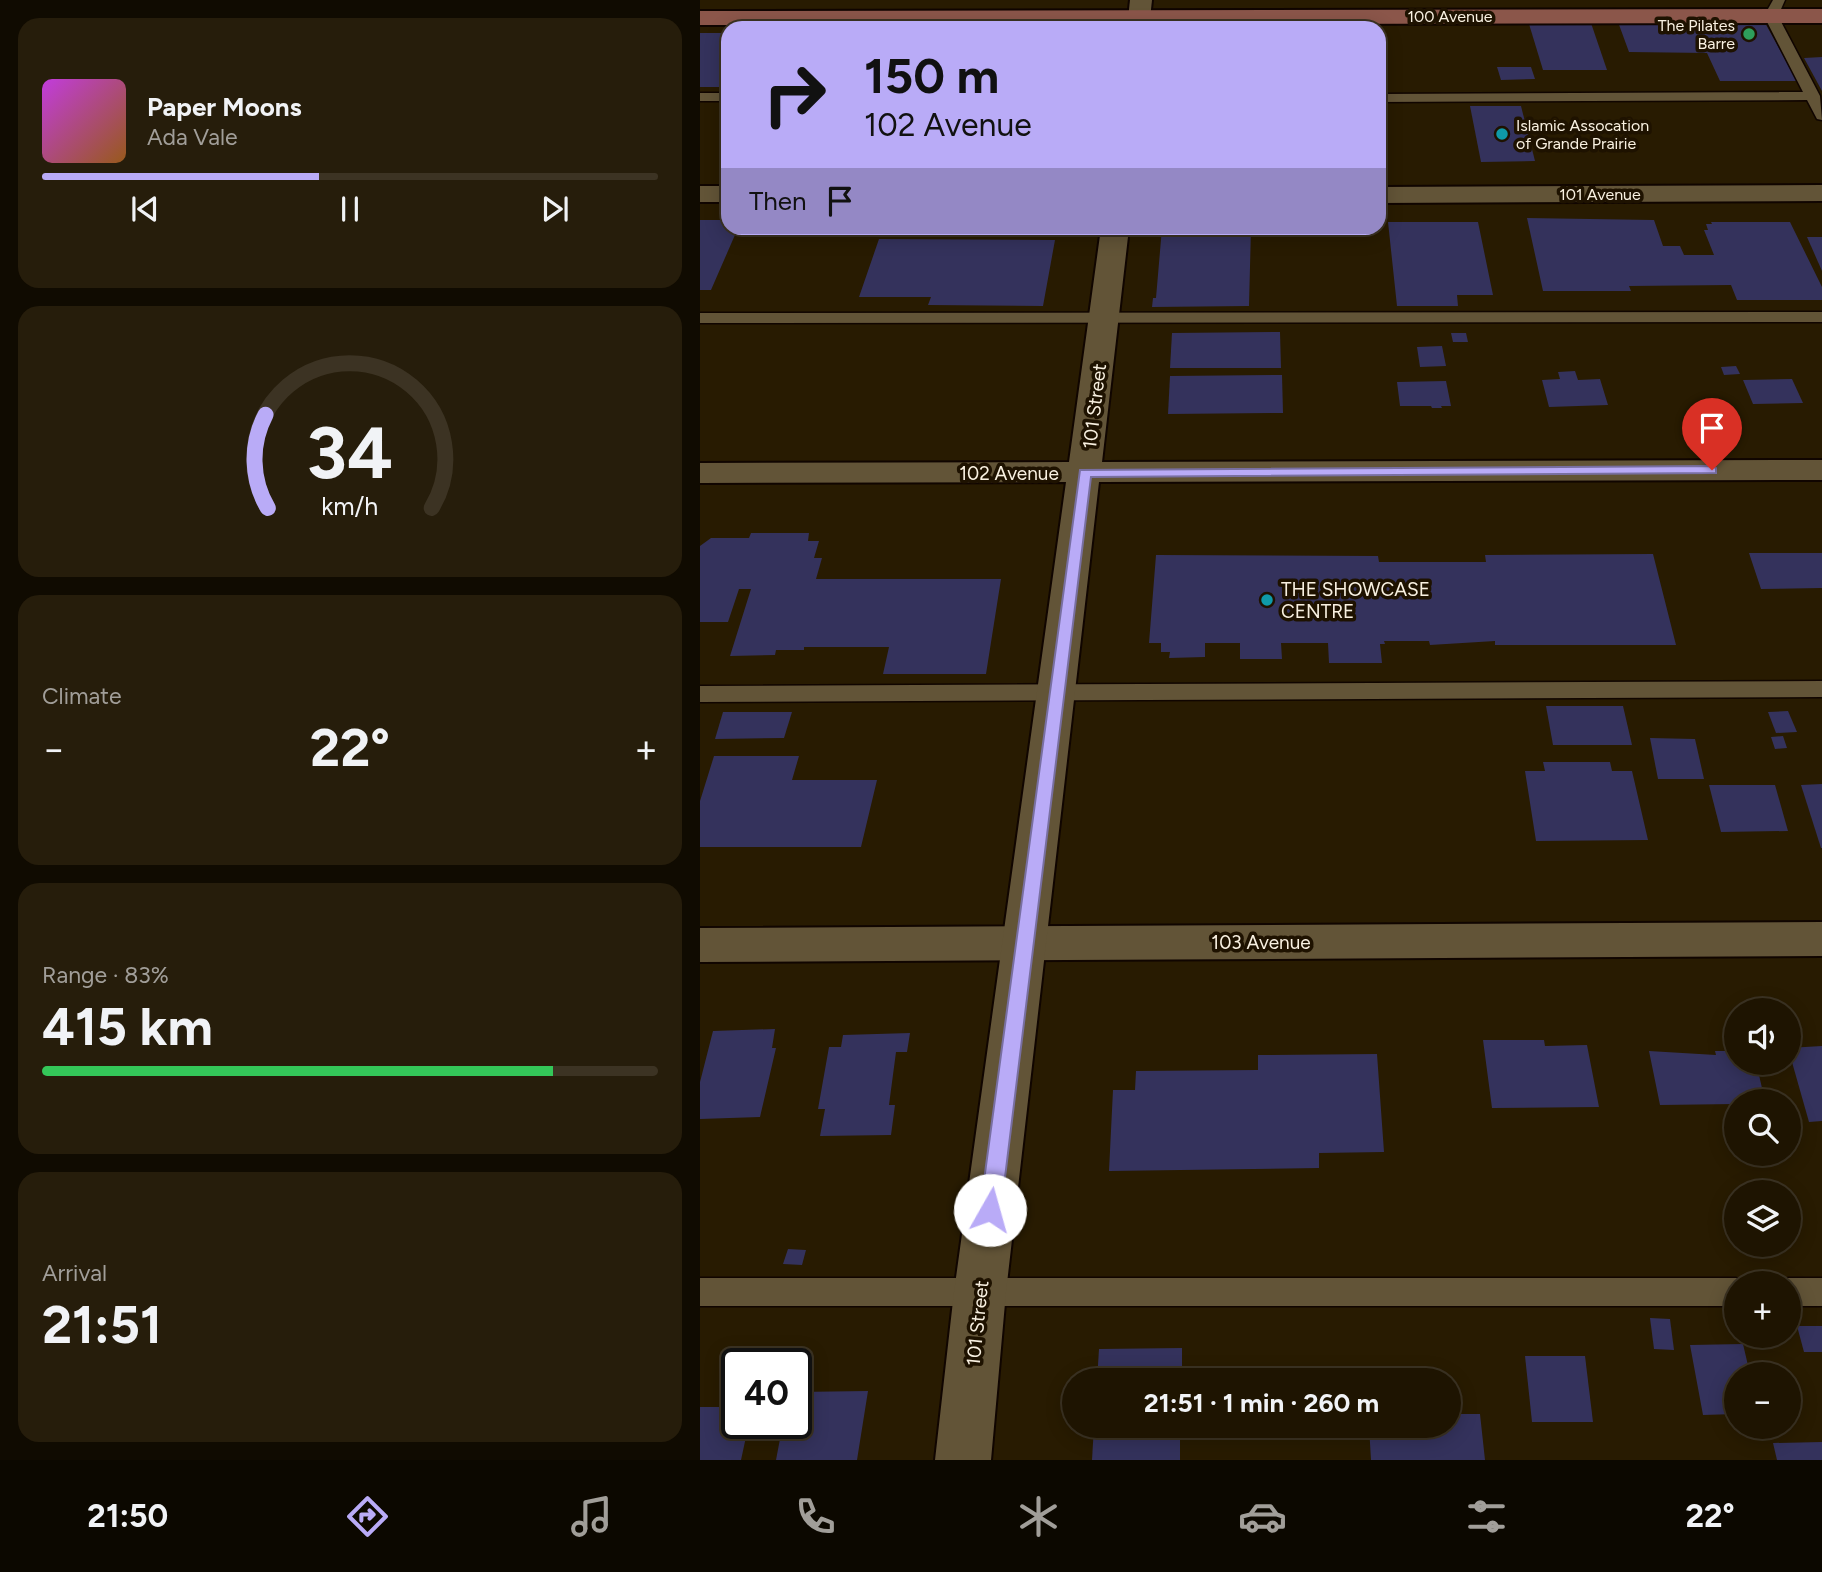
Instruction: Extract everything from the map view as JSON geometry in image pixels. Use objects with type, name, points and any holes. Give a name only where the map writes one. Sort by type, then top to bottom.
[{"type":"main road","name":"100 Avenue","points":[[700,18],[1775,8],[1822,16]]},
{"type":"street","name":"101 Avenue","points":[[1386,195],[1822,193]]},
{"type":"street","points":[[700,194],[721,194]]},
{"type":"street","name":"101 Street","points":[[962,1460],[980,1292],[1114,235]]},
{"type":"street","name":"102 Avenue","points":[[700,473],[1822,470]]},
{"type":"street","name":"103 Avenue","points":[[700,945],[1822,939]]},
{"type":"lane","points":[[1775,8],[1822,116]]},
{"type":"lane","points":[[1386,98],[1812,96]]},
{"type":"lane","points":[[700,97],[721,97]]},
{"type":"lane","points":[[700,318],[1822,317]]},
{"type":"lane","points":[[700,694],[1822,689]]},
{"type":"lane","points":[[700,1292],[1724,1292]]},
{"type":"lane","points":[[1801,1292],[1822,1292]]},
{"type":"building","points":[[1764,21],[1797,81],[1720,81],[1707,53],[1629,52],[1618,22]]},
{"type":"building","points":[[1591,23],[1607,70],[1543,70],[1529,24]]},
{"type":"building","points":[[700,33],[721,33],[721,87],[700,87]]},
{"type":"building","points":[[1822,57],[1822,91],[1804,58]]},
{"type":"building","points":[[1497,67],[1531,67],[1535,79],[1501,80]]},
{"type":"building","name":"Islamic Assocation of Grande Prairie","points":[[1470,106],[1521,106],[1535,161],[1481,162]]},
{"type":"building","points":[[1527,218],[1654,220],[1663,246],[1680,246],[1684,255],[1714,255],[1704,230],[1708,230],[1706,224],[1712,224],[1711,222],[1790,222],[1822,287],[1822,300],[1737,300],[1731,285],[1629,286],[1631,291],[1543,291]]},
{"type":"building","points":[[700,220],[721,220],[721,235],[735,235],[711,290],[700,290]]},
{"type":"building","points":[[1388,222],[1478,222],[1493,295],[1457,295],[1458,306],[1397,306]]},
{"type":"building","points":[[1161,235],[1251,235],[1249,306],[1152,307],[1153,298],[1156,298]]},
{"type":"building","points":[[1807,237],[1822,237],[1822,271]]},
{"type":"building","points":[[879,239],[1055,240],[1043,306],[928,305],[931,297],[859,297]]},
{"type":"building","points":[[1280,332],[1281,368],[1170,368],[1172,333]]},
{"type":"building","points":[[1451,333],[1466,333],[1468,342],[1453,342]]},
{"type":"building","points":[[1442,346],[1446,366],[1420,367],[1417,347]]},
{"type":"building","points":[[1736,366],[1740,374],[1724,375],[1721,367]]},
{"type":"building","points":[[1575,371],[1578,380],[1600,379],[1608,405],[1549,407],[1542,380],[1560,379],[1558,372]]},
{"type":"building","points":[[1282,375],[1283,413],[1168,414],[1170,376]]},
{"type":"building","points":[[1792,379],[1803,403],[1753,404],[1743,380]]},
{"type":"building","points":[[1446,381],[1451,406],[1400,406],[1397,382]]},
{"type":"building","points":[[751,533],[809,533],[808,541],[819,541],[814,558],[822,558],[816,579],[1001,579],[986,674],[883,674],[889,647],[804,647],[804,650],[776,650],[775,655],[730,656],[751,589],[739,589],[728,622],[700,622],[700,546],[711,538],[749,538]]},
{"type":"building","points":[[1749,553],[1822,553],[1822,588],[1761,589]]},
{"type":"building","points":[[1653,554],[1676,645],[1495,645],[1495,641],[1430,645],[1429,641],[1384,641],[1385,644],[1380,644],[1382,663],[1329,663],[1328,643],[1281,643],[1282,659],[1240,659],[1240,643],[1205,643],[1205,657],[1169,658],[1170,652],[1161,652],[1161,643],[1149,643],[1156,555],[1378,556],[1379,562],[1486,562],[1485,555]]},
{"type":"building","points":[[1546,706],[1623,706],[1632,745],[1553,745]]},
{"type":"building","points":[[1788,711],[1797,732],[1776,733],[1768,712]]},
{"type":"building","points":[[723,712],[792,712],[784,738],[715,739]]},
{"type":"building","points":[[1783,736],[1787,748],[1775,749],[1771,737]]},
{"type":"building","points":[[1650,738],[1695,739],[1704,779],[1658,779]]},
{"type":"building","points":[[714,756],[799,756],[792,780],[877,780],[861,847],[700,847],[700,801]]},
{"type":"building","points":[[1543,762],[1610,762],[1612,771],[1632,771],[1648,840],[1536,841],[1525,771],[1545,771]]},
{"type":"building","points":[[1822,784],[1822,848],[1821,848],[1801,785]]},
{"type":"building","points":[[1709,785],[1775,785],[1788,831],[1721,832]]},
{"type":"building","points":[[775,1029],[772,1048],[776,1048],[760,1117],[700,1119],[700,1082],[713,1031]]},
{"type":"building","points":[[910,1033],[907,1052],[896,1052],[889,1105],[895,1105],[891,1135],[820,1136],[825,1109],[818,1109],[829,1047],[841,1047],[843,1035]]},
{"type":"building","points":[[1483,1040],[1544,1040],[1545,1046],[1587,1045],[1599,1107],[1492,1108]]},
{"type":"building","points":[[1822,1046],[1822,1121],[1809,1122],[1796,1075],[1801,1075],[1801,1047]]},
{"type":"building","points":[[1649,1051],[1716,1055],[1715,1051],[1724,1051],[1724,1075],[1759,1075],[1762,1089],[1724,1089],[1724,1104],[1660,1105]]},
{"type":"building","points":[[1377,1054],[1384,1152],[1319,1153],[1319,1168],[1109,1171],[1113,1090],[1135,1090],[1136,1071],[1258,1070],[1258,1055]]},
{"type":"building","points":[[788,1249],[806,1250],[802,1265],[783,1264]]},
{"type":"building","points":[[1650,1318],[1670,1319],[1674,1350],[1654,1349]]},
{"type":"building","points":[[1801,1326],[1822,1326],[1822,1352],[1804,1352]]},
{"type":"building","points":[[1724,1344],[1724,1348],[1744,1348],[1747,1362],[1724,1362],[1724,1414],[1703,1415],[1690,1345]]},
{"type":"building","points":[[1182,1348],[1182,1368],[1098,1368],[1099,1349]]},
{"type":"building","points":[[1525,1356],[1585,1356],[1593,1422],[1532,1422]]},
{"type":"building","points":[[868,1391],[857,1460],[776,1460],[780,1439],[812,1439],[812,1392]]},
{"type":"building","points":[[700,1407],[721,1407],[721,1439],[746,1439],[741,1460],[700,1460]]},
{"type":"building","points":[[1461,1414],[1480,1414],[1485,1460],[1371,1460],[1370,1438],[1461,1438]]},
{"type":"building","points":[[1093,1438],[1180,1438],[1180,1460],[1092,1460]]},
{"type":"building","points":[[1822,1442],[1822,1460],[1777,1460],[1773,1443]]},
{"type":"place","name":"The Pilates Barre","points":[[1749,34]]},
{"type":"place","name":"Islamic Assocation of Grande Prairie","points":[[1502,134]]},
{"type":"place","name":"THE SHOWCASE CENTRE","points":[[1267,600]]},
{"type":"route","points":[[990,1210],[1085,472],[1712,470]]}]
